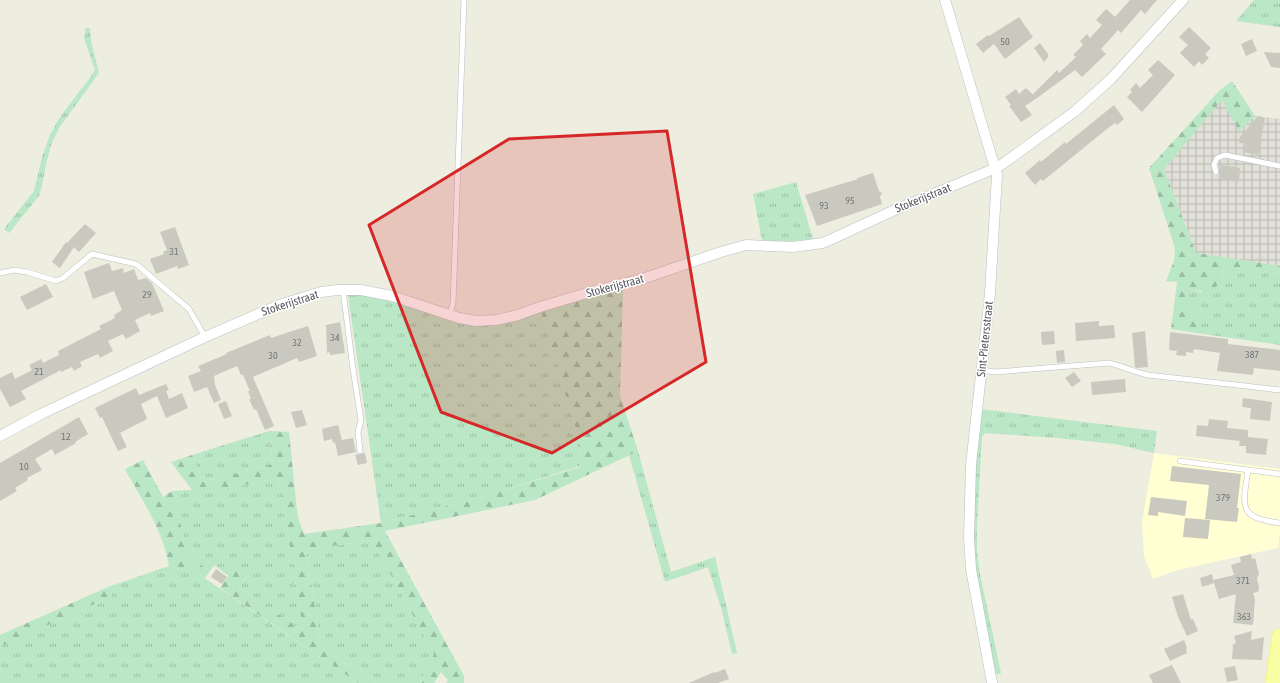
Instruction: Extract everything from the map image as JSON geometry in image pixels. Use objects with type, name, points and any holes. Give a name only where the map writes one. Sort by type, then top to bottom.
[{"type":"main road","points":[[1274,683],[1280,640]]},
{"type":"street","name":"Sint-Pietersstraat","points":[[945,0],[997,175],[992,267],[971,465],[969,538],[972,569],[992,683]]},
{"type":"street","name":"Stokerijstraat","points":[[0,436],[41,414],[205,336],[279,305],[321,292],[361,290],[392,296],[449,315],[476,321],[496,320],[518,315],[582,294],[646,278],[746,245],[793,247],[823,243],[896,209],[996,168],[1074,112],[1110,80],[1183,0]]},
{"type":"lane","points":[[449,315],[453,304],[464,0]]},
{"type":"lane","points":[[1216,172],[1214,165],[1217,158],[1225,155],[1280,166]]},
{"type":"lane","points":[[0,273],[14,270],[27,272],[56,281],[63,278],[92,254],[136,264],[189,309],[205,336]]},
{"type":"lane","points":[[343,290],[361,420],[358,432],[360,451]]},
{"type":"lane","points":[[981,370],[995,372],[1109,363],[1148,375],[1280,390]]},
{"type":"lane","points":[[1180,461],[1280,474]]},
{"type":"lane","points":[[1248,470],[1244,501],[1246,511],[1252,516],[1265,522],[1280,524]]},
{"type":"highlighted area","points":[[667,131],[706,362],[552,453],[441,412],[369,225],[509,139]]},
{"type":"shaded area","points":[[1222,99],[1239,131],[1255,116],[1280,119],[1280,266],[1196,253],[1164,169]]},
{"type":"shaded area","points":[[1154,453],[1280,469],[1280,531],[1278,548],[1178,570],[1153,579],[1144,556],[1142,522]]},
{"type":"green space","points":[[1254,0],[1280,0],[1280,27],[1236,21]]},
{"type":"green space","points":[[86,28],[90,28],[91,41],[99,73],[59,128],[51,145],[39,196],[9,233],[4,229],[34,191],[42,157],[50,135],[60,117],[95,70],[84,38]]},
{"type":"green space","points":[[1232,81],[1255,116],[1239,131],[1222,100],[1164,169],[1196,253],[1280,266],[1280,273],[1224,267],[1218,284],[1210,292],[1189,289],[1184,302],[1190,312],[1198,316],[1196,333],[1171,329],[1177,282],[1166,281],[1174,261],[1175,248],[1149,168],[1219,91]]},
{"type":"green space","points":[[796,182],[813,239],[781,242],[762,240],[753,194]]},
{"type":"green space","points":[[1224,267],[1280,273],[1280,345],[1196,333],[1198,316],[1190,312],[1184,302],[1189,289],[1201,292],[1221,279]]},
{"type":"green space","points":[[623,288],[620,396],[638,451],[535,500],[385,531],[464,676],[464,683],[446,683],[448,680],[441,672],[434,683],[420,683],[434,654],[372,540],[306,550],[321,648],[376,683],[358,683],[220,588],[234,568],[247,576],[239,588],[303,631],[279,478],[195,494],[171,462],[192,455],[203,482],[273,464],[269,431],[289,432],[297,511],[304,534],[381,523],[479,498],[580,467],[582,461],[575,426],[541,311]]},
{"type":"green space","points":[[360,294],[381,297],[415,307],[439,317],[462,324],[475,325],[541,311],[575,426],[582,461],[580,466],[479,498],[381,523],[348,295]]},
{"type":"green space","points":[[980,409],[1157,431],[1154,453],[1115,444],[1057,438],[985,433],[982,437],[977,552],[980,574],[1001,673],[994,675],[975,576],[971,526]]},
{"type":"green space","points":[[269,431],[273,464],[203,482],[192,455]]},
{"type":"green space","points":[[638,451],[671,572],[715,557],[737,653],[732,654],[722,611],[708,567],[665,582],[629,455]]},
{"type":"green space","points":[[143,460],[163,497],[172,491],[189,557],[210,571],[205,578],[197,573],[169,566],[157,528],[125,469]]},
{"type":"green space","points":[[279,478],[303,631],[239,588],[247,576],[234,568],[229,576],[214,565],[210,571],[189,557],[172,491],[191,490],[195,494]]},
{"type":"green space","points":[[372,540],[434,654],[420,683],[376,683],[321,648],[306,550]]},
{"type":"green space","points":[[169,566],[197,573],[358,683],[0,683],[0,647],[112,596],[108,587]]},
{"type":"green space","points":[[108,587],[112,596],[0,647],[0,635]]},
{"type":"building","points":[[1130,0],[1157,0],[1145,14],[1141,10],[1121,33],[1118,30],[1101,49],[1106,54],[1082,77],[1075,70],[1037,98],[1033,94],[1057,70],[1059,73],[1076,57],[1073,55],[1083,45],[1080,41],[1087,34],[1090,38],[1102,25],[1096,20],[1106,9],[1115,17]]},
{"type":"building","points":[[1019,17],[1033,37],[1005,59],[994,44],[983,53],[976,44],[988,35],[989,36]]},
{"type":"building","points":[[1189,27],[1211,48],[1205,54],[1209,58],[1202,65],[1199,61],[1194,67],[1180,53],[1188,45],[1179,37]]},
{"type":"building","points":[[1252,39],[1257,51],[1246,56],[1241,44]]},
{"type":"building","points":[[1040,43],[1048,54],[1048,57],[1044,62],[1034,48]]},
{"type":"building","points":[[1264,52],[1280,53],[1280,68],[1271,67]]},
{"type":"building","points":[[1158,60],[1175,75],[1142,112],[1127,97],[1132,92],[1130,90],[1136,83],[1140,88],[1153,75],[1148,70]]},
{"type":"building","points":[[1026,88],[1037,98],[1025,106],[1032,115],[1021,122],[1009,106],[1011,105],[1005,97],[1016,89],[1019,94]]},
{"type":"building","points":[[1114,105],[1124,119],[1117,125],[1115,123],[1108,128],[1043,181],[1041,179],[1035,185],[1025,173],[1065,142],[1066,144]]},
{"type":"building","points":[[1258,116],[1265,118],[1258,155],[1244,152],[1246,143],[1239,143],[1240,137]]},
{"type":"building","points":[[1221,165],[1240,168],[1239,182],[1219,179]]},
{"type":"building","points":[[873,173],[879,191],[882,193],[880,197],[882,204],[817,226],[805,195]]},
{"type":"building","points":[[85,224],[96,233],[79,252],[74,247],[60,268],[52,262],[66,242],[67,243]]},
{"type":"building","points":[[175,227],[189,265],[178,269],[177,266],[156,274],[150,259],[164,254],[163,252],[167,250],[160,232]]},
{"type":"building","points":[[109,263],[112,271],[123,268],[124,273],[134,269],[138,280],[146,278],[152,283],[164,311],[151,316],[150,313],[135,320],[140,331],[126,339],[123,334],[108,341],[113,351],[100,358],[98,354],[80,362],[82,366],[74,371],[72,367],[61,372],[61,370],[21,391],[26,399],[10,407],[0,389],[0,378],[12,372],[15,379],[32,370],[29,365],[41,359],[43,363],[59,355],[58,351],[101,329],[99,326],[115,318],[114,315],[122,310],[114,291],[93,299],[84,272]]},
{"type":"building","points":[[46,284],[53,297],[27,310],[20,297]]},
{"type":"building","points":[[1099,321],[1099,326],[1114,325],[1115,338],[1076,341],[1075,323]]},
{"type":"building","points":[[340,322],[345,353],[330,355],[330,352],[327,353],[326,325]]},
{"type":"building","points":[[308,326],[317,356],[299,362],[297,358],[253,377],[274,426],[265,430],[256,409],[254,410],[249,399],[251,399],[248,391],[250,391],[237,366],[214,376],[215,385],[221,400],[214,403],[207,387],[194,392],[188,376],[201,371],[198,366],[270,335],[271,338]]},
{"type":"building","points":[[1054,331],[1055,344],[1042,345],[1041,332]]},
{"type":"building","points":[[1145,331],[1148,367],[1137,368],[1135,367],[1132,333]]},
{"type":"building","points":[[1170,332],[1228,339],[1228,344],[1280,350],[1280,371],[1254,368],[1253,375],[1217,371],[1220,353],[1194,349],[1193,353],[1186,352],[1186,356],[1176,355],[1177,351],[1169,350]]},
{"type":"building","points":[[1064,350],[1065,362],[1057,363],[1056,351]]},
{"type":"building","points":[[1074,372],[1081,381],[1072,387],[1065,378]]},
{"type":"building","points":[[1125,379],[1126,392],[1092,395],[1091,382]]},
{"type":"building","points":[[166,384],[169,390],[166,391],[169,399],[182,393],[188,408],[166,418],[157,396],[141,404],[147,419],[120,433],[127,447],[118,451],[102,417],[100,418],[95,408],[136,388],[139,395]]},
{"type":"building","points":[[1243,398],[1272,402],[1270,421],[1250,419],[1251,408],[1242,407]]},
{"type":"building","points":[[226,401],[232,416],[224,419],[218,404]]},
{"type":"building","points":[[302,410],[307,425],[296,428],[291,412]]},
{"type":"building","points":[[79,417],[88,434],[55,455],[52,449],[35,459],[42,470],[27,478],[28,480],[15,488],[17,491],[0,501],[0,463]]},
{"type":"building","points":[[1209,419],[1228,421],[1227,428],[1248,430],[1248,437],[1268,439],[1266,455],[1246,453],[1246,446],[1239,446],[1240,441],[1196,436],[1197,425],[1208,426]]},
{"type":"building","points":[[338,425],[342,440],[353,438],[356,452],[338,456],[335,442],[333,443],[332,439],[324,441],[322,429]]},
{"type":"building","points":[[365,453],[367,463],[358,465],[355,455]]},
{"type":"building","points":[[1172,466],[1241,474],[1237,522],[1205,519],[1209,485],[1170,481]]},
{"type":"building","points":[[1151,497],[1187,501],[1185,516],[1158,512],[1158,516],[1148,515]]},
{"type":"building","points":[[1185,518],[1210,520],[1208,539],[1183,537]]},
{"type":"building","points":[[1251,554],[1252,559],[1255,558],[1259,574],[1257,578],[1259,587],[1258,592],[1253,593],[1255,600],[1253,625],[1233,623],[1236,594],[1219,599],[1214,583],[1202,587],[1200,578],[1212,574],[1213,580],[1234,575],[1231,565],[1241,562],[1240,557]]},
{"type":"building","points":[[216,569],[227,577],[222,584],[211,577]]},
{"type":"building","points":[[1183,594],[1191,620],[1193,619],[1198,631],[1187,636],[1178,617],[1172,597]]},
{"type":"building","points":[[1252,631],[1251,640],[1264,637],[1262,660],[1232,659],[1233,644],[1236,643],[1234,636]]},
{"type":"building","points":[[1184,640],[1187,653],[1170,661],[1164,649]]},
{"type":"building","points":[[1172,665],[1181,683],[1153,683],[1149,675]]},
{"type":"building","points":[[1235,666],[1238,680],[1227,682],[1224,668]]},
{"type":"building","points":[[725,669],[729,679],[718,683],[689,683],[714,672],[715,673]]}]
